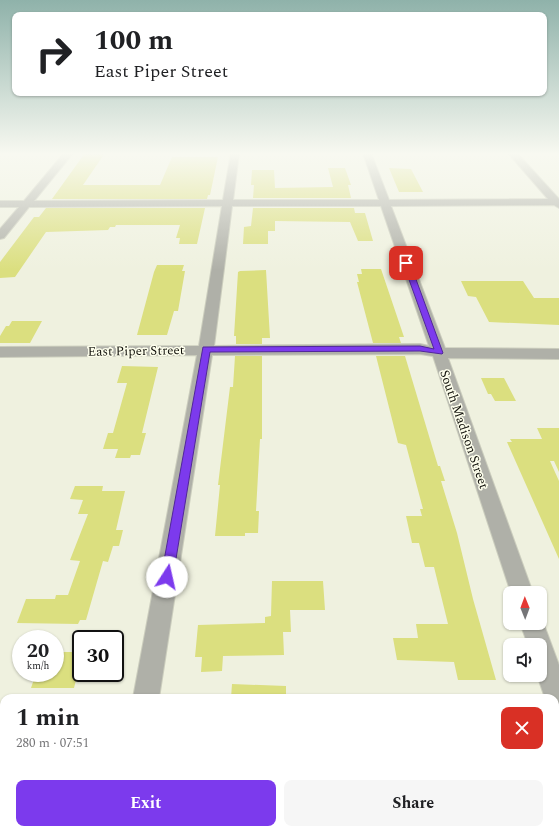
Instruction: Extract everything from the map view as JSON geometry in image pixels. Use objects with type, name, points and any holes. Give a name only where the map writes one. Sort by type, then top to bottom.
[{"type":"street","points":[[0,236],[37,192]]},
{"type":"street","points":[[147,694],[206,349],[230,192]]},
{"type":"street","name":"South Madison Street","points":[[381,192],[439,353],[520,586]]},
{"type":"street","points":[[548,192],[558,203]]},
{"type":"street","points":[[0,204],[558,203]]},
{"type":"street","name":"East Piper Street","points":[[0,352],[206,349],[420,349],[439,353],[559,354]]},
{"type":"street","points":[[547,667],[556,694]]},
{"type":"building","points":[[57,192],[211,192],[207,199],[52,199]]},
{"type":"building","points":[[253,192],[350,192],[351,198],[253,198]]},
{"type":"building","points":[[46,208],[205,208],[197,244],[179,244],[180,238],[176,238],[180,225],[116,225],[115,227],[110,227],[108,230],[46,232],[15,277],[0,278],[0,262],[34,217],[39,217]]},
{"type":"building","points":[[253,208],[354,208],[355,213],[365,213],[373,241],[358,241],[350,222],[275,221],[275,231],[268,231],[268,244],[243,244],[244,227],[251,226]]},
{"type":"building","points":[[157,265],[184,265],[182,271],[185,271],[178,311],[174,311],[167,335],[137,335],[154,272]]},
{"type":"building","points":[[361,269],[381,269],[404,337],[399,337],[401,343],[373,343],[357,282],[359,282],[357,274],[362,274]]},
{"type":"building","points":[[266,270],[270,338],[262,338],[262,344],[236,344],[236,336],[234,336],[238,272]]},
{"type":"building","points":[[461,281],[523,281],[534,298],[559,298],[559,325],[489,322],[476,297],[468,296]]},
{"type":"building","points":[[12,321],[42,321],[30,343],[0,343],[0,336],[6,326],[9,326]]},
{"type":"building","points":[[235,356],[262,356],[262,439],[260,439],[256,511],[259,511],[258,533],[245,533],[245,536],[215,536],[220,485],[218,485],[230,387],[233,387]]},
{"type":"building","points":[[376,356],[405,356],[438,466],[440,466],[445,481],[441,481],[457,533],[473,599],[496,680],[458,680],[454,662],[397,660],[393,638],[418,638],[416,624],[448,624],[434,567],[425,567],[419,543],[412,543],[406,516],[422,516],[420,509],[423,509],[406,445],[398,443]]},
{"type":"building","points":[[122,366],[158,367],[142,433],[146,433],[140,455],[131,455],[130,458],[115,458],[118,449],[103,449],[108,433],[113,433],[127,383],[117,383]]},
{"type":"building","points":[[481,378],[504,378],[516,401],[495,401],[491,394],[488,394]]},
{"type":"building","points":[[537,428],[559,428],[559,472],[554,461],[550,461],[559,481],[559,559],[507,442],[512,442],[510,439],[542,439]]},
{"type":"building","points":[[75,486],[103,486],[102,491],[125,491],[116,530],[123,530],[119,546],[113,546],[108,562],[103,561],[86,620],[80,620],[78,624],[17,623],[26,599],[55,599],[56,595],[68,595],[80,561],[70,560],[88,514],[78,514],[83,500],[70,499]]},
{"type":"building","points":[[272,581],[323,581],[325,610],[290,610],[291,632],[283,632],[284,655],[223,656],[222,671],[201,672],[202,657],[195,657],[198,625],[265,623],[265,617],[271,616]]},
{"type":"building","points":[[64,652],[72,652],[72,682],[76,682],[74,688],[31,688],[33,682],[64,682]]},
{"type":"building","points":[[232,684],[286,686],[286,694],[231,694]]},
{"type":"route","points":[[167,577],[206,349],[420,349],[439,353],[406,263]]}]
